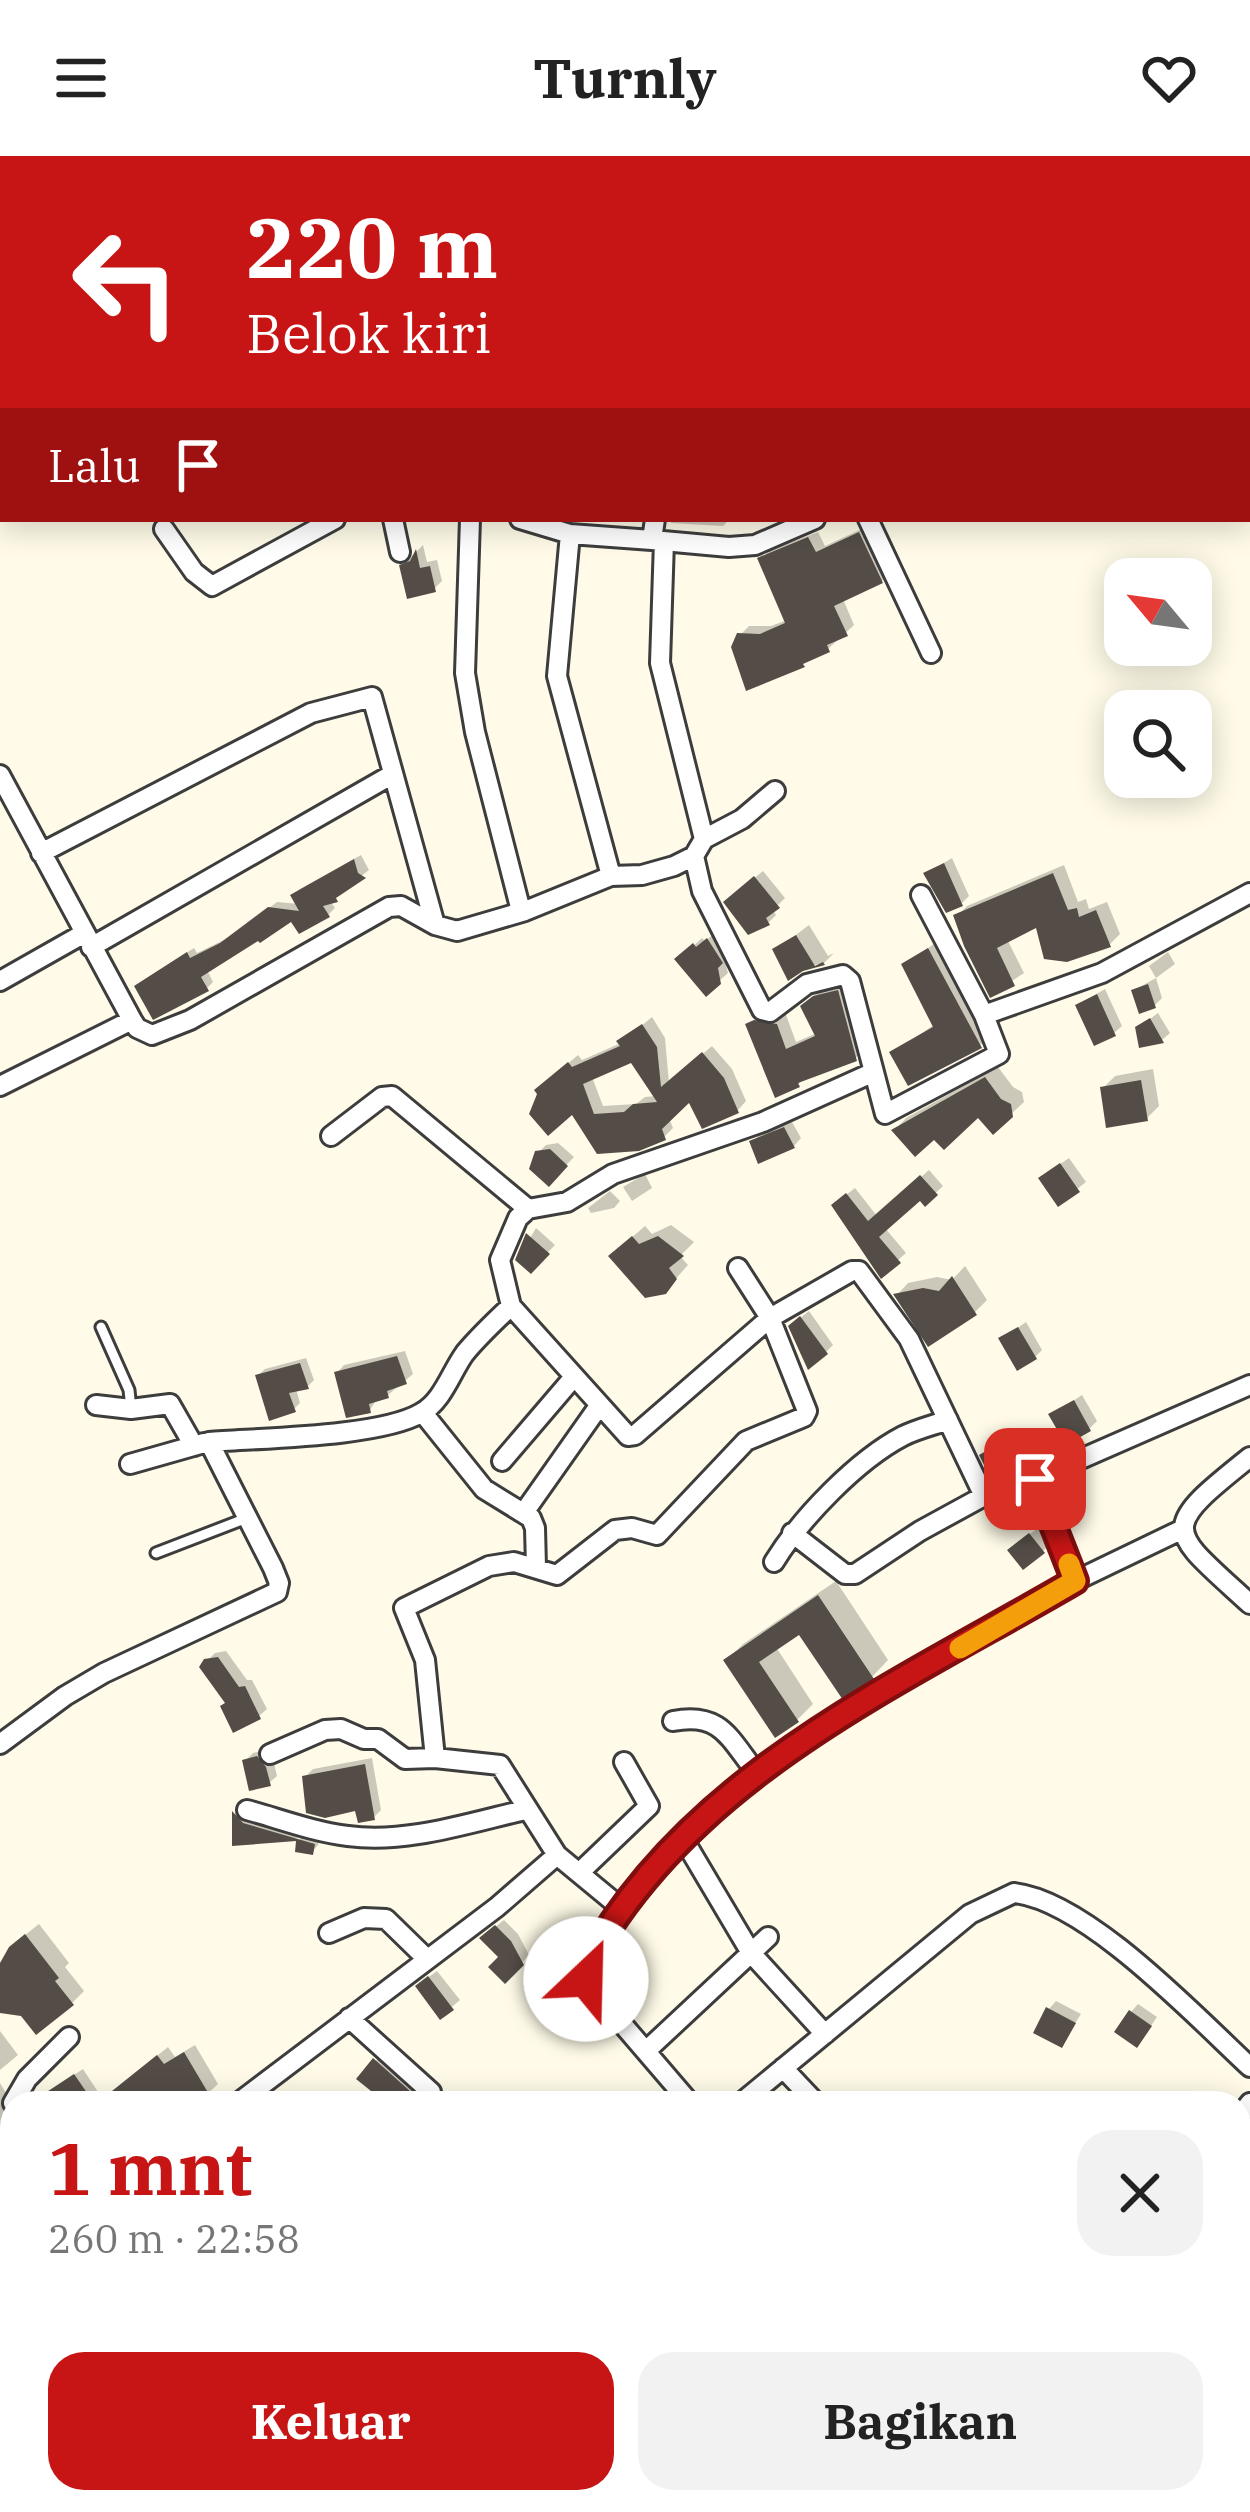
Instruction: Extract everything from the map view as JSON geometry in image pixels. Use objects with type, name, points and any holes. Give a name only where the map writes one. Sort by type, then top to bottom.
[{"type":"street","points":[[164,529],[194,572],[212,586],[329,522]]},
{"type":"street","points":[[394,522],[400,552]]},
{"type":"street","points":[[470,522],[465,673],[520,911]]},
{"type":"street","points":[[655,522],[659,663],[700,864],[757,1003],[766,1012],[807,984],[847,977],[882,1111],[892,1113],[999,1054],[984,1015],[921,895]]},
{"type":"street","points":[[611,876],[557,676],[564,528],[658,540],[755,545],[808,522]]},
{"type":"street","points":[[869,522],[931,653]]},
{"type":"street","points":[[41,853],[311,713],[372,697],[435,925]]},
{"type":"street","points":[[0,981],[87,940],[393,774]]},
{"type":"street","points":[[0,775],[132,1020],[146,1034],[160,1035],[389,907],[400,906],[457,931],[611,876],[700,864],[775,791]]},
{"type":"street","points":[[984,1015],[1102,973],[1250,893]]},
{"type":"street","points":[[0,1086],[132,1020]]},
{"type":"street","points":[[874,1072],[763,1122],[614,1174],[567,1202],[528,1209],[518,1218],[500,1260],[511,1306],[632,1437],[770,1318],[859,1271],[909,1339],[984,1496]]},
{"type":"street","points":[[331,1136],[382,1097],[392,1096],[528,1209]]},
{"type":"street","points":[[435,1758],[425,1660],[404,1608],[489,1566],[514,1562],[557,1575],[624,1527],[657,1535],[746,1441],[804,1417],[807,1411],[770,1318],[738,1268]]},
{"type":"street","points":[[130,1465],[201,1444],[332,1433],[423,1413],[482,1333],[511,1306]]},
{"type":"street","points":[[502,1461],[573,1378]]},
{"type":"street","points":[[792,1533],[850,1575],[984,1496],[1035,1479],[1250,1385]]},
{"type":"street","points":[[0,1744],[104,1673],[277,1592],[279,1583],[247,1518],[170,1404],[131,1409],[96,1406]]},
{"type":"street","points":[[525,1511],[599,1406]]},
{"type":"street","points":[[423,1413],[484,1489],[525,1511],[536,1528],[536,1568]]},
{"type":"street","points":[[773,1562],[792,1533],[852,1475],[903,1436],[948,1420]]},
{"type":"street","points":[[680,2091],[588,1984],[584,1973],[620,1907],[756,1772],[804,1738],[1075,1581],[1181,1530],[1193,1504],[1250,1457]]},
{"type":"street","points":[[1035,1479],[1075,1581]]},
{"type":"street","points":[[1181,1530],[1197,1555],[1250,1604]]},
{"type":"street","points":[[673,1720],[701,1717],[716,1723],[756,1772]]},
{"type":"street","points":[[270,1754],[325,1730],[341,1729],[364,1739],[378,1739],[405,1759],[500,1765],[556,1855],[620,1907]]},
{"type":"street","points":[[579,1873],[650,1806],[624,1762]]},
{"type":"street","points":[[247,1810],[365,1838],[418,1833],[521,1804]]},
{"type":"street","points":[[684,1840],[751,1953],[825,2034]]},
{"type":"street","points":[[254,2091],[496,1907],[556,1855]]},
{"type":"street","points":[[756,2091],[970,1914],[1014,1893],[1046,1901],[1114,1946],[1250,2067]]},
{"type":"street","points":[[329,1933],[364,1918],[386,1919],[427,1959]]},
{"type":"street","points":[[647,2050],[768,1937]]},
{"type":"street","points":[[349,2018],[429,2091]]},
{"type":"street","points":[[20,2091],[69,2036]]},
{"type":"street","points":[[784,2068],[805,2091]]},
{"type":"lane","points":[[101,1327],[129,1390],[131,1409]]},
{"type":"lane","points":[[156,1553],[247,1518]]},
{"type":"building","points":[[859,532],[883,583],[834,606],[848,636],[827,645],[830,652],[803,664],[805,667],[746,691],[731,647],[737,633],[760,634],[785,623],[757,558],[808,537],[816,552]]},
{"type":"building","points":[[416,549],[420,568],[430,566],[436,592],[407,599],[399,565],[410,561]]},
{"type":"building","points":[[354,859],[358,873],[366,878],[336,898],[338,902],[323,906],[330,917],[299,934],[291,922],[258,941],[201,977],[209,991],[153,1020],[134,986],[187,952],[190,958],[220,943],[268,907],[299,911],[290,895]]},
{"type":"building","points":[[944,863],[963,906],[946,913],[923,873]]},
{"type":"building","points":[[1053,873],[1068,910],[1077,908],[1079,917],[1096,910],[1111,947],[1067,962],[1044,959],[1036,928],[997,948],[1015,986],[990,998],[953,915]]},
{"type":"building","points":[[754,876],[780,908],[766,918],[770,925],[748,935],[723,902]]},
{"type":"building","points":[[796,935],[815,966],[825,965],[788,981],[772,949]]},
{"type":"building","points":[[707,938],[723,963],[718,968],[721,984],[706,997],[674,959]]},
{"type":"building","points":[[928,948],[982,1048],[908,1086],[889,1052],[933,1027],[901,964]]},
{"type":"building","points":[[1148,984],[1156,1008],[1139,1014],[1131,990]]},
{"type":"building","points":[[838,990],[857,1061],[798,1083],[800,1087],[775,1098],[745,1024],[754,1020],[777,1024],[786,1049],[815,1036],[800,1006],[813,996]]},
{"type":"building","points":[[1097,994],[1116,1036],[1094,1046],[1075,1005]]},
{"type":"building","points":[[1150,1018],[1164,1043],[1139,1048],[1135,1027]]},
{"type":"building","points":[[642,1024],[657,1047],[661,1087],[702,1052],[724,1078],[739,1113],[702,1129],[689,1103],[662,1129],[666,1140],[639,1151],[597,1154],[572,1115],[548,1136],[529,1114],[537,1094],[534,1090],[568,1062],[572,1067],[620,1046],[616,1041]],"holes":[[[631,1063],[657,1102],[633,1104],[624,1112],[594,1114],[583,1084]]]},
{"type":"building","points":[[985,1077],[1001,1099],[1011,1104],[1013,1117],[993,1135],[978,1118],[944,1150],[934,1140],[915,1157],[891,1130]]},
{"type":"building","points":[[1141,1080],[1148,1121],[1106,1128],[1100,1087]]},
{"type":"building","points":[[784,1127],[795,1148],[758,1164],[749,1141]]},
{"type":"building","points":[[550,1149],[568,1166],[549,1187],[529,1169],[535,1151]]},
{"type":"building","points":[[1060,1163],[1080,1192],[1058,1207],[1038,1178]]},
{"type":"building","points":[[920,1175],[938,1195],[925,1207],[920,1201],[879,1237],[901,1263],[881,1279],[831,1205],[846,1193],[868,1221]]},
{"type":"building","points":[[526,1233],[550,1254],[531,1274],[515,1260]]},
{"type":"building","points":[[632,1236],[639,1244],[658,1236],[684,1256],[669,1268],[677,1279],[666,1294],[645,1298],[608,1256]]},
{"type":"building","points":[[952,1276],[977,1315],[928,1347],[893,1294],[923,1288],[939,1291]]},
{"type":"building","points":[[800,1316],[828,1354],[808,1370],[788,1326]]},
{"type":"building","points":[[1018,1327],[1037,1359],[1017,1371],[998,1338]]},
{"type":"building","points":[[397,1356],[407,1384],[387,1391],[389,1398],[369,1404],[371,1413],[346,1418],[334,1372]]},
{"type":"building","points":[[300,1363],[309,1389],[289,1393],[296,1412],[269,1421],[255,1375]]},
{"type":"building","points":[[1074,1400],[1091,1431],[1066,1445],[1048,1414]]},
{"type":"building","points":[[1002,1442],[1017,1468],[991,1479],[979,1455]]},
{"type":"building","points":[[1029,1533],[1045,1553],[1023,1570],[1007,1550]]},
{"type":"building","points":[[818,1595],[874,1679],[843,1700],[799,1635],[759,1662],[799,1722],[775,1738],[723,1660]]},
{"type":"building","points":[[218,1657],[239,1687],[245,1686],[261,1719],[233,1733],[220,1706],[225,1703],[199,1667],[204,1659]]},
{"type":"building","points":[[257,1756],[271,1786],[249,1791],[242,1760]]},
{"type":"building","points":[[365,1764],[375,1820],[358,1823],[355,1811],[325,1818],[306,1813],[302,1776]]},
{"type":"building","points":[[232,1811],[243,1823],[315,1844],[313,1855],[295,1852],[296,1841],[232,1846]]},
{"type":"building","points":[[495,1925],[524,1965],[505,1984],[488,1967],[498,1957],[479,1938]]},
{"type":"building","points":[[25,1934],[74,2005],[36,2035],[21,2016],[0,2013],[0,1963],[9,1947]]},
{"type":"building","points":[[428,1976],[454,2010],[440,2020],[415,1986]]},
{"type":"building","points":[[1046,2007],[1076,2023],[1062,2048],[1033,2033]]},
{"type":"building","points":[[1129,2010],[1152,2026],[1137,2048],[1114,2032]]},
{"type":"building","points":[[184,2052],[207,2091],[112,2091],[157,2055],[164,2064]]},
{"type":"building","points":[[373,2058],[410,2091],[371,2091],[356,2079]]},
{"type":"building","points":[[74,2074],[86,2091],[48,2091]]},
{"type":"slow traffic","points":[[960,1648],[1075,1581],[1069,1564]]},
{"type":"route","points":[[586,1979],[585,1968],[620,1907],[646,1876],[756,1772],[804,1738],[1075,1581],[1035,1479]]}]
